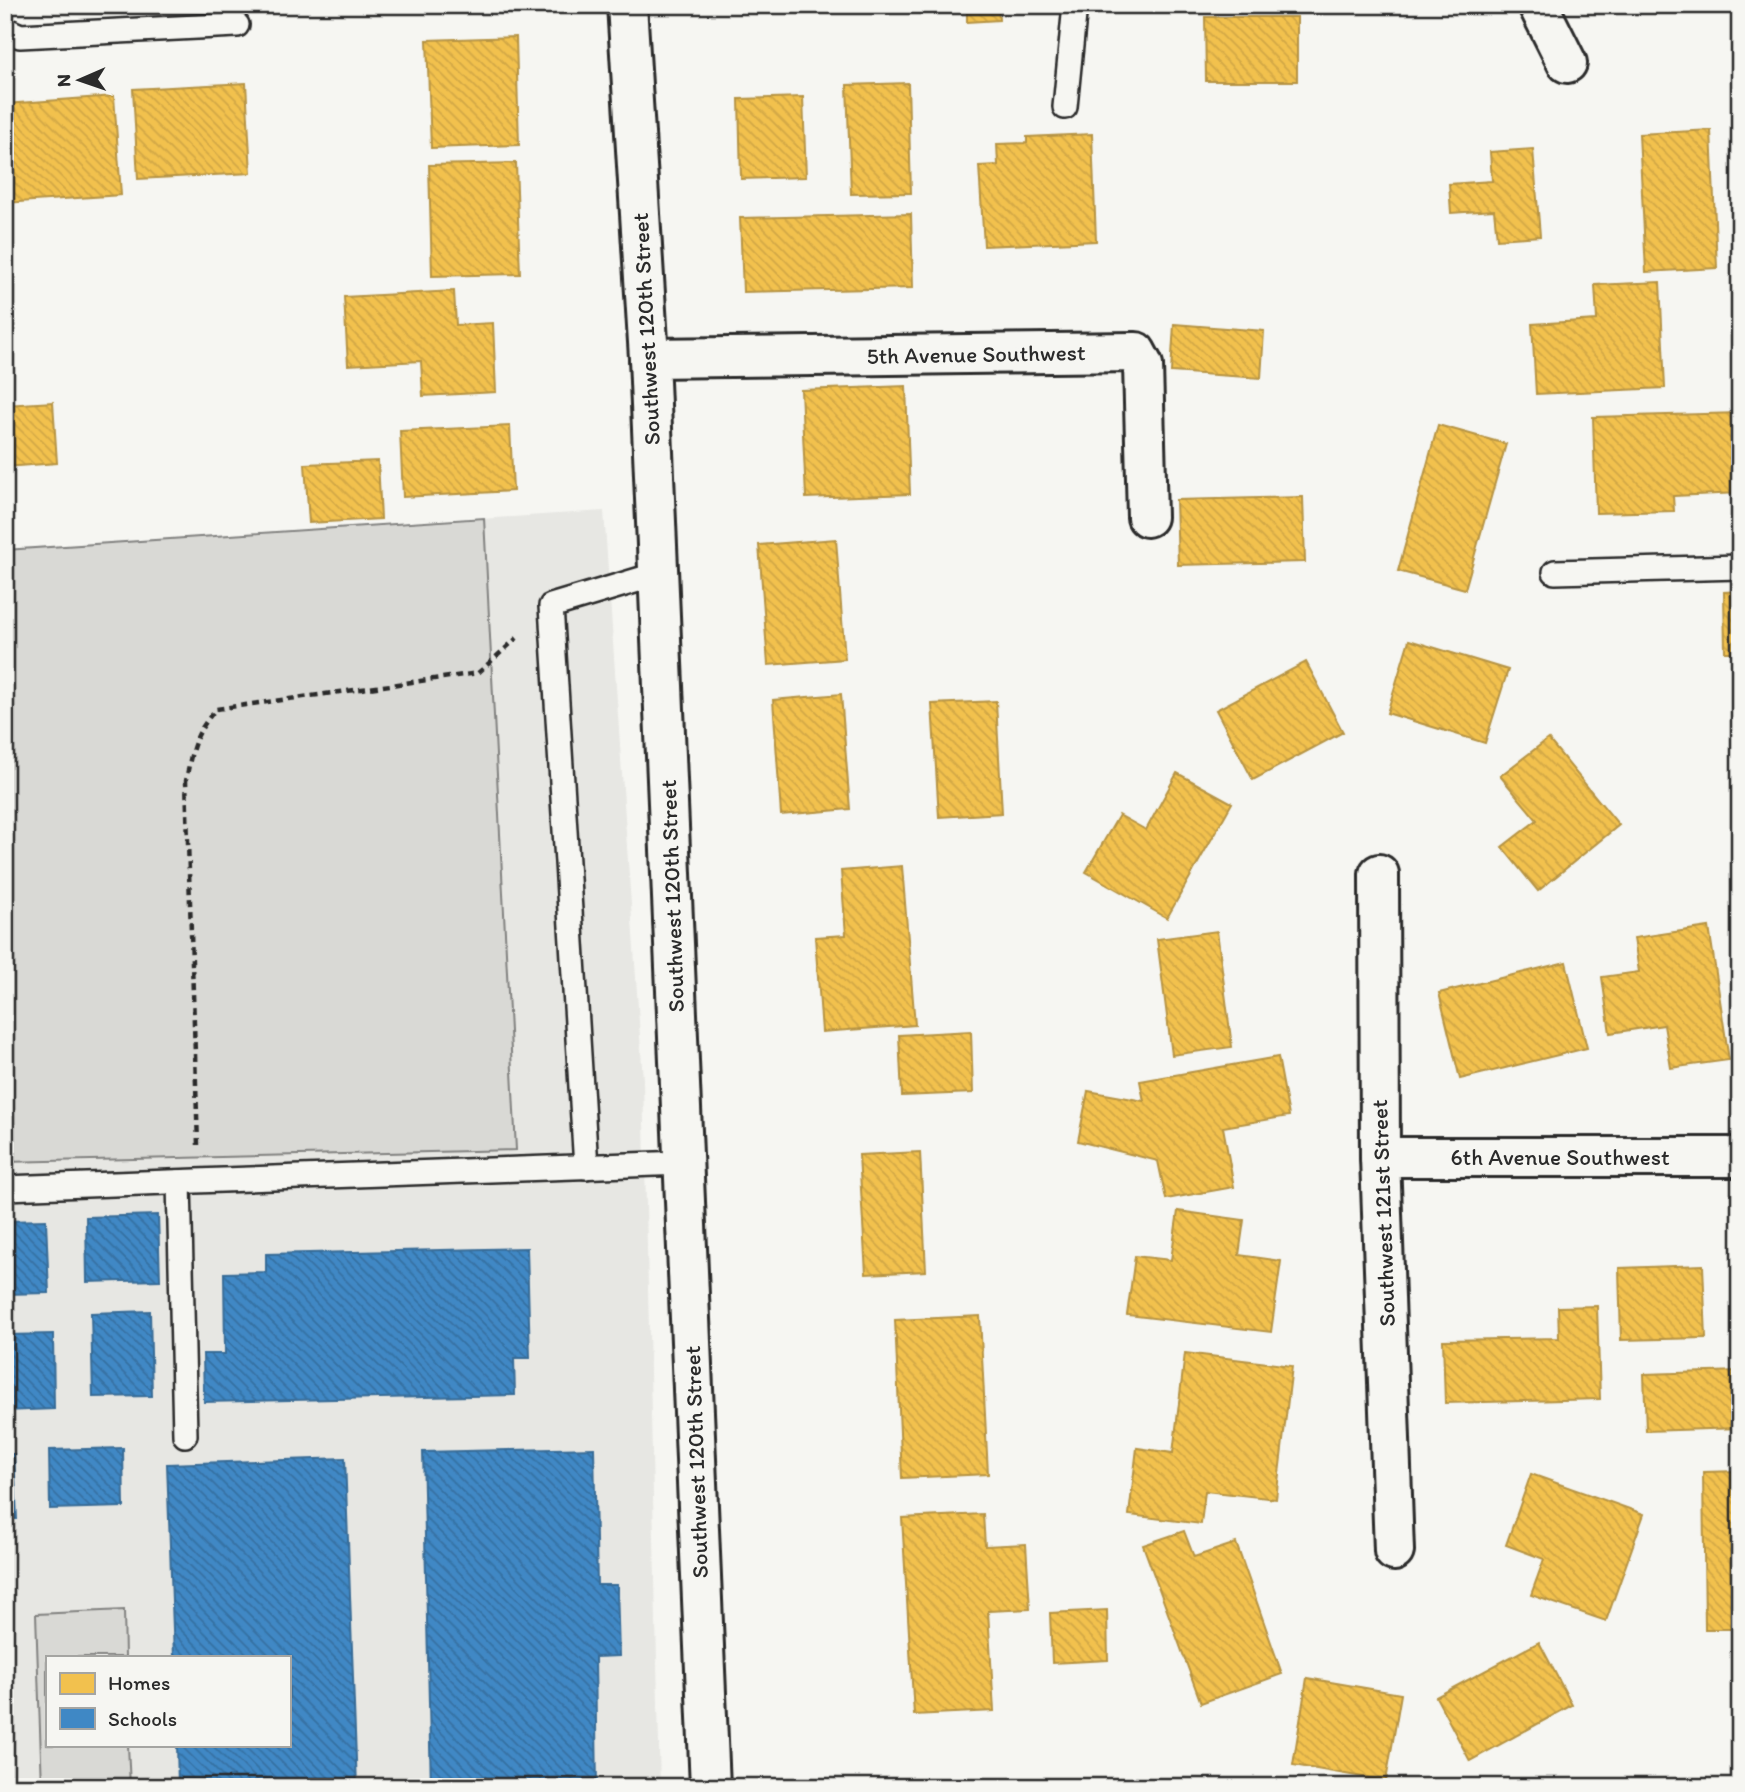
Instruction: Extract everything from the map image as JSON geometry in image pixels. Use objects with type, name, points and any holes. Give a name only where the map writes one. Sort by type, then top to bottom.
[{"type":"street","name":"Southwest 120th Street","points":[[626,5],[649,358],[710,1787]]},
{"type":"street","points":[[1538,5],[1567,63]]},
{"type":"street","name":"5th Avenue Southwest","points":[[649,358],[1136,352],[1143,365],[1147,517]]},
{"type":"street","name":"Southwest 121st Street","points":[[1379,874],[1380,1157],[1394,1551]]},
{"type":"street","name":"6th Avenue Southwest","points":[[1380,1157],[1740,1157]]},
{"type":"lane","points":[[1065,107],[1076,5]]},
{"type":"lane","points":[[5,29],[20,36],[237,25]]},
{"type":"lane","points":[[1555,572],[1740,567]]},
{"type":"lane","points":[[586,1167],[551,606],[658,574]]},
{"type":"lane","points":[[5,1188],[683,1163]]},
{"type":"lane","points":[[185,1435],[189,1182]]},
{"type":"path","points":[[189,1182],[186,781],[191,750],[199,728],[216,709],[478,673],[551,606]]},
{"type":"shaded area","points":[[604,511],[643,1080],[660,1787],[5,1787],[5,550]]},
{"type":"shaded area","points":[[484,518],[516,1150],[5,1162],[5,550]]},
{"type":"shaded area","points":[[124,1610],[125,1656],[46,1656],[46,1746],[128,1746],[130,1787],[42,1787],[36,1614]]},
{"type":"building: Homes","points":[[967,5],[998,5],[999,20],[967,22]]},
{"type":"building: Homes","points":[[1205,17],[1297,17],[1297,81],[1206,81]]},
{"type":"building: Homes","points":[[516,37],[519,145],[431,148],[427,40]]},
{"type":"building: Homes","points":[[246,83],[251,173],[138,179],[133,89]]},
{"type":"building: Homes","points":[[908,83],[911,193],[851,194],[847,85]]},
{"type":"building: Homes","points":[[114,96],[121,195],[5,203],[5,104]]},
{"type":"building: Homes","points":[[803,97],[806,177],[741,179],[739,99]]},
{"type":"building: Homes","points":[[1711,130],[1717,268],[1646,272],[1639,134]]},
{"type":"building: Homes","points":[[1092,134],[1096,241],[984,246],[979,166],[998,165],[997,144],[1027,143],[1027,137]]},
{"type":"building: Homes","points":[[1533,149],[1540,236],[1497,239],[1494,210],[1451,213],[1449,184],[1492,181],[1490,152]]},
{"type":"building: Homes","points":[[516,163],[520,274],[432,276],[429,165]]},
{"type":"building: Homes","points":[[911,214],[913,288],[743,292],[740,218]]},
{"type":"building: Homes","points":[[1660,282],[1665,388],[1536,394],[1532,324],[1597,320],[1595,285]]},
{"type":"building: Homes","points":[[454,291],[456,325],[493,323],[496,392],[423,396],[421,361],[348,365],[344,297]]},
{"type":"building: Homes","points":[[1174,324],[1264,331],[1261,378],[1171,372]]},
{"type":"building: Homes","points":[[906,386],[910,494],[806,498],[801,390]]},
{"type":"building: Homes","points":[[53,402],[57,463],[5,467],[5,405]]},
{"type":"building: Homes","points":[[1740,413],[1740,493],[1673,496],[1674,511],[1596,513],[1593,417]]},
{"type":"building: Homes","points":[[1438,425],[1506,444],[1465,589],[1398,571]]},
{"type":"building: Homes","points":[[510,426],[513,491],[403,497],[400,431]]},
{"type":"building: Homes","points":[[378,461],[381,519],[309,523],[305,464]]},
{"type":"building: Homes","points":[[1303,497],[1305,562],[1178,565],[1176,500]]},
{"type":"building: Homes","points":[[836,539],[845,659],[768,665],[759,545]]},
{"type":"building: Homes","points":[[1740,591],[1740,652],[1725,652],[1724,592]]},
{"type":"building: Homes","points":[[1409,640],[1508,670],[1485,743],[1387,713]]},
{"type":"building: Homes","points":[[1306,662],[1343,732],[1253,780],[1216,710]]},
{"type":"building: Homes","points":[[841,694],[850,809],[781,815],[773,700]]},
{"type":"building: Homes","points":[[996,701],[1002,813],[939,817],[932,704]]},
{"type":"building: Homes","points":[[1548,739],[1619,825],[1538,891],[1502,847],[1537,820],[1500,776]]},
{"type":"building: Homes","points":[[1177,773],[1232,803],[1167,918],[1086,872],[1119,815],[1146,830]]},
{"type":"building: Homes","points":[[902,866],[915,1025],[822,1032],[815,937],[846,935],[841,871]]},
{"type":"building: Homes","points":[[1709,927],[1729,1060],[1671,1068],[1664,1025],[1610,1033],[1602,977],[1639,972],[1634,938]]},
{"type":"building: Homes","points":[[1217,931],[1232,1047],[1172,1055],[1157,939]]},
{"type":"building: Homes","points":[[1566,962],[1587,1048],[1460,1079],[1439,993]]},
{"type":"building: Homes","points":[[971,1031],[973,1093],[902,1096],[899,1035]]},
{"type":"building: Homes","points":[[1278,1057],[1289,1116],[1223,1127],[1234,1187],[1166,1199],[1158,1161],[1078,1141],[1088,1091],[1144,1101],[1140,1081]]},
{"type":"building: Homes","points":[[920,1152],[926,1271],[866,1274],[859,1155]]},
{"type":"building: Homes","points":[[1178,1211],[1244,1220],[1239,1255],[1281,1261],[1271,1332],[1127,1315],[1135,1256],[1171,1260]]},
{"type":"building: Homes","points":[[1703,1265],[1706,1338],[1621,1340],[1619,1268]]},
{"type":"building: Homes","points":[[1597,1306],[1600,1399],[1445,1403],[1443,1340],[1559,1338],[1558,1307]]},
{"type":"building: Homes","points":[[980,1316],[988,1474],[902,1478],[895,1320]]},
{"type":"building: Homes","points":[[1185,1353],[1292,1366],[1276,1499],[1205,1491],[1201,1524],[1129,1515],[1137,1448],[1173,1453]]},
{"type":"building: Homes","points":[[1740,1371],[1740,1428],[1646,1431],[1644,1374]]},
{"type":"building: Homes","points":[[1740,1471],[1740,1629],[1705,1629],[1703,1472]]},
{"type":"building: Homes","points":[[1531,1474],[1644,1514],[1606,1621],[1531,1595],[1544,1559],[1506,1545]]},
{"type":"building: Homes","points":[[983,1514],[985,1546],[1026,1544],[1030,1609],[988,1611],[994,1711],[914,1715],[902,1518]]},
{"type":"building: Homes","points":[[1184,1531],[1194,1557],[1236,1543],[1282,1674],[1201,1703],[1143,1545]]},
{"type":"building: Homes","points":[[1107,1610],[1108,1660],[1052,1663],[1050,1613]]},
{"type":"building: Homes","points":[[1539,1642],[1572,1705],[1470,1761],[1436,1697]]},
{"type":"building: Homes","points":[[1307,1678],[1401,1694],[1386,1781],[1293,1765]]},
{"type":"building: Schools","points":[[158,1215],[160,1280],[87,1282],[86,1217]]},
{"type":"building: Schools","points":[[46,1220],[49,1293],[5,1294],[5,1221]]},
{"type":"building: Schools","points":[[527,1248],[530,1358],[514,1358],[515,1395],[204,1402],[203,1354],[225,1354],[224,1273],[266,1272],[266,1254]]},
{"type":"building: Schools","points":[[150,1311],[152,1396],[93,1397],[91,1313]]},
{"type":"building: Schools","points":[[53,1334],[54,1409],[5,1411],[5,1335]]},
{"type":"building: Schools","points":[[123,1448],[124,1507],[50,1509],[49,1450]]},
{"type":"building: Schools","points":[[594,1448],[597,1585],[617,1585],[619,1656],[595,1657],[597,1787],[431,1787],[423,1452]]},
{"type":"building: Schools","points":[[5,1454],[14,1454],[17,1519],[5,1519]]},
{"type":"building: Schools","points":[[345,1458],[357,1787],[178,1787],[177,1746],[290,1746],[290,1656],[174,1656],[167,1464]]}]
